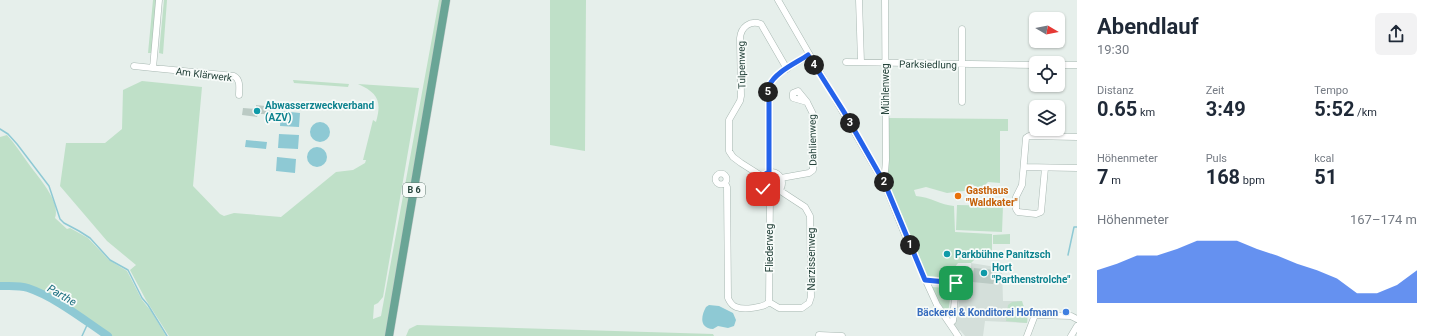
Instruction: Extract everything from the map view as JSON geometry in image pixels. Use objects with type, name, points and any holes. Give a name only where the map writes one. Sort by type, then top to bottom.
[{"type":"main road","name":"B 6","points":[[389,336],[446,0]]},
{"type":"street","points":[[153,68],[159,0]]},
{"type":"street","points":[[778,0],[808,55],[844,112],[885,184],[937,305],[958,336]]},
{"type":"street","points":[[859,0],[861,62]]},
{"type":"street","name":"Mühlenweg","points":[[880,175],[885,172],[886,160],[885,0]]},
{"type":"street","name":"Tulpenweg","points":[[762,177],[737,160],[729,151],[729,120],[740,101],[741,96],[740,38],[742,31],[746,26],[752,23],[761,24],[787,69]]},
{"type":"street","name":"Parksiedlung","points":[[962,30],[962,102]]},
{"type":"street","points":[[769,172],[769,86],[774,79],[808,55]]},
{"type":"street","name":"Parksiedlung","points":[[846,62],[1029,64]]},
{"type":"street","points":[[1065,65],[1077,65]]},
{"type":"street","name":"Am Klärwerk","points":[[134,66],[234,76],[240,84],[239,95]]},
{"type":"street","name":"Dahlienweg","points":[[781,178],[809,173],[813,170],[813,114],[807,102]]},
{"type":"street","points":[[1044,168],[1041,212],[1036,214],[1019,213],[1016,210],[1016,197],[1022,187],[1025,140],[1027,137],[1077,137]]},
{"type":"street","points":[[1024,167],[1077,168]]},
{"type":"street","points":[[762,177],[769,172],[775,173],[781,178],[782,184],[780,190],[770,194]]},
{"type":"street","name":"Fliederweg","points":[[762,177],[762,187],[770,194],[769,302]]},
{"type":"street","points":[[725,183],[727,187],[728,298],[731,304],[738,308],[765,306],[769,302]]},
{"type":"street","name":"Narzissenweg","points":[[769,302],[779,308],[802,308],[809,303],[811,297],[810,216],[805,207],[780,190]]},
{"type":"street","points":[[925,280],[956,284],[953,320],[949,323]]},
{"type":"street","points":[[1027,336],[1035,315],[1072,316],[1077,319]]},
{"type":"street","points":[[1071,336],[1077,326]]},
{"type":"street","points":[[819,335],[842,336]]},
{"type":"shaded area","points":[[971,263],[1002,268],[1003,301],[1022,301],[1023,307],[1027,312],[1027,323],[985,321],[983,336],[965,336],[960,330],[959,331],[954,325],[955,320],[957,320],[960,288],[958,288],[959,277],[971,278]]},
{"type":"green space","points":[[153,0],[157,0],[152,53],[148,53]]},
{"type":"green space","points":[[164,0],[167,0],[163,54],[159,53]]},
{"type":"green space","points":[[439,0],[443,0],[385,336],[169,336],[146,300],[130,270],[136,265],[107,241],[60,186],[66,143],[105,143],[122,129],[123,90],[142,81],[202,87],[193,186],[220,214],[224,216],[234,213],[281,217],[336,172],[353,170],[365,163],[366,160],[363,160],[373,120],[376,122],[379,108],[377,98],[374,94],[358,84],[419,88],[383,297],[374,305],[373,319],[381,316]]},
{"type":"green space","points":[[550,0],[586,0],[585,151],[550,145]]},
{"type":"green space","points":[[293,80],[349,84],[348,87],[294,83]]},
{"type":"green space","points":[[888,118],[1008,119],[1008,131],[1000,131],[1000,183],[988,182],[982,188],[976,187],[972,184],[972,190],[947,193],[926,187],[914,190],[916,196],[954,206],[955,232],[992,234],[992,257],[976,258],[971,263],[958,263],[955,267],[953,278],[926,276],[885,179],[888,171]]},
{"type":"green space","points":[[7,135],[47,189],[55,204],[55,218],[67,229],[70,228],[88,238],[109,260],[127,271],[142,300],[151,311],[166,336],[112,336],[53,298],[26,287],[0,283],[0,137]]},
{"type":"green space","points":[[771,175],[777,177],[779,183],[777,189],[771,191],[765,189],[763,183],[765,177]]},
{"type":"green space","points":[[957,205],[1003,206],[1002,232],[956,230]]},
{"type":"green space","points":[[1010,234],[1010,244],[993,244],[993,235]]},
{"type":"green space","points":[[930,283],[932,283],[932,287],[946,288],[946,284],[949,284],[949,288],[952,288],[953,285],[954,291],[951,291],[948,314],[952,315],[949,319],[939,304]]},
{"type":"green space","points":[[1022,301],[1027,314],[1027,323],[1006,321],[1008,305],[1012,302]]},
{"type":"green space","points":[[417,325],[713,334],[714,336],[406,336],[409,329]]},
{"type":"water","points":[[281,111],[300,113],[299,127],[280,126]]},
{"type":"water","points":[[320,122],[327,125],[330,132],[327,139],[320,142],[313,139],[310,132],[313,125]]},
{"type":"water","points":[[279,134],[299,135],[298,149],[278,148]]},
{"type":"water","points":[[246,140],[267,142],[266,149],[245,147]]},
{"type":"water","points":[[317,147],[324,150],[327,157],[324,164],[317,167],[310,164],[307,157],[310,150]]},
{"type":"water","points":[[277,157],[296,159],[295,173],[276,171]]},
{"type":"water","points":[[709,305],[719,306],[733,313],[736,320],[734,326],[728,328],[718,326],[713,329],[705,326],[702,318],[706,307]]},
{"type":"building","name":"Abwasserzweckverband (AZV)","points":[[265,104],[273,105],[271,118],[264,117],[264,114],[258,114],[257,117],[242,115],[243,108],[256,109],[256,105],[265,106]]},
{"type":"building","name":"Hort \"Parthenstrolche\"","points":[[974,268],[995,270],[994,276],[997,276],[997,280],[994,280],[993,284],[972,282]]},
{"type":"waterway","points":[[0,129],[8,134],[17,144],[49,186],[60,219],[64,223],[90,238],[110,260],[128,270],[142,298],[167,336]]},
{"type":"waterway","points":[[1068,255],[1074,227],[1077,227]]},
{"type":"waterway","name":"Parthe","points":[[0,286],[21,286],[49,297],[108,336]]},
{"type":"waterway","points":[[82,336],[88,323]]},
{"type":"place","name":"Abwasserzweckverband (AZV)","points":[[257,111]]},
{"type":"place","name":"Gasthaus \"Waldkater\"","points":[[958,196]]},
{"type":"place","name":"Parkbühne Panitzsch","points":[[947,254]]},
{"type":"place","name":"Hort \"Parthenstrolche\"","points":[[984,273]]},
{"type":"place","name":"Bäckerei & Konditorei Hofmann","points":[[1066,312]]},
{"type":"route","points":[[763,189],[761,185],[762,179],[765,174],[769,172],[768,91],[770,82],[808,55],[844,112],[885,184],[925,280],[956,283]]}]
